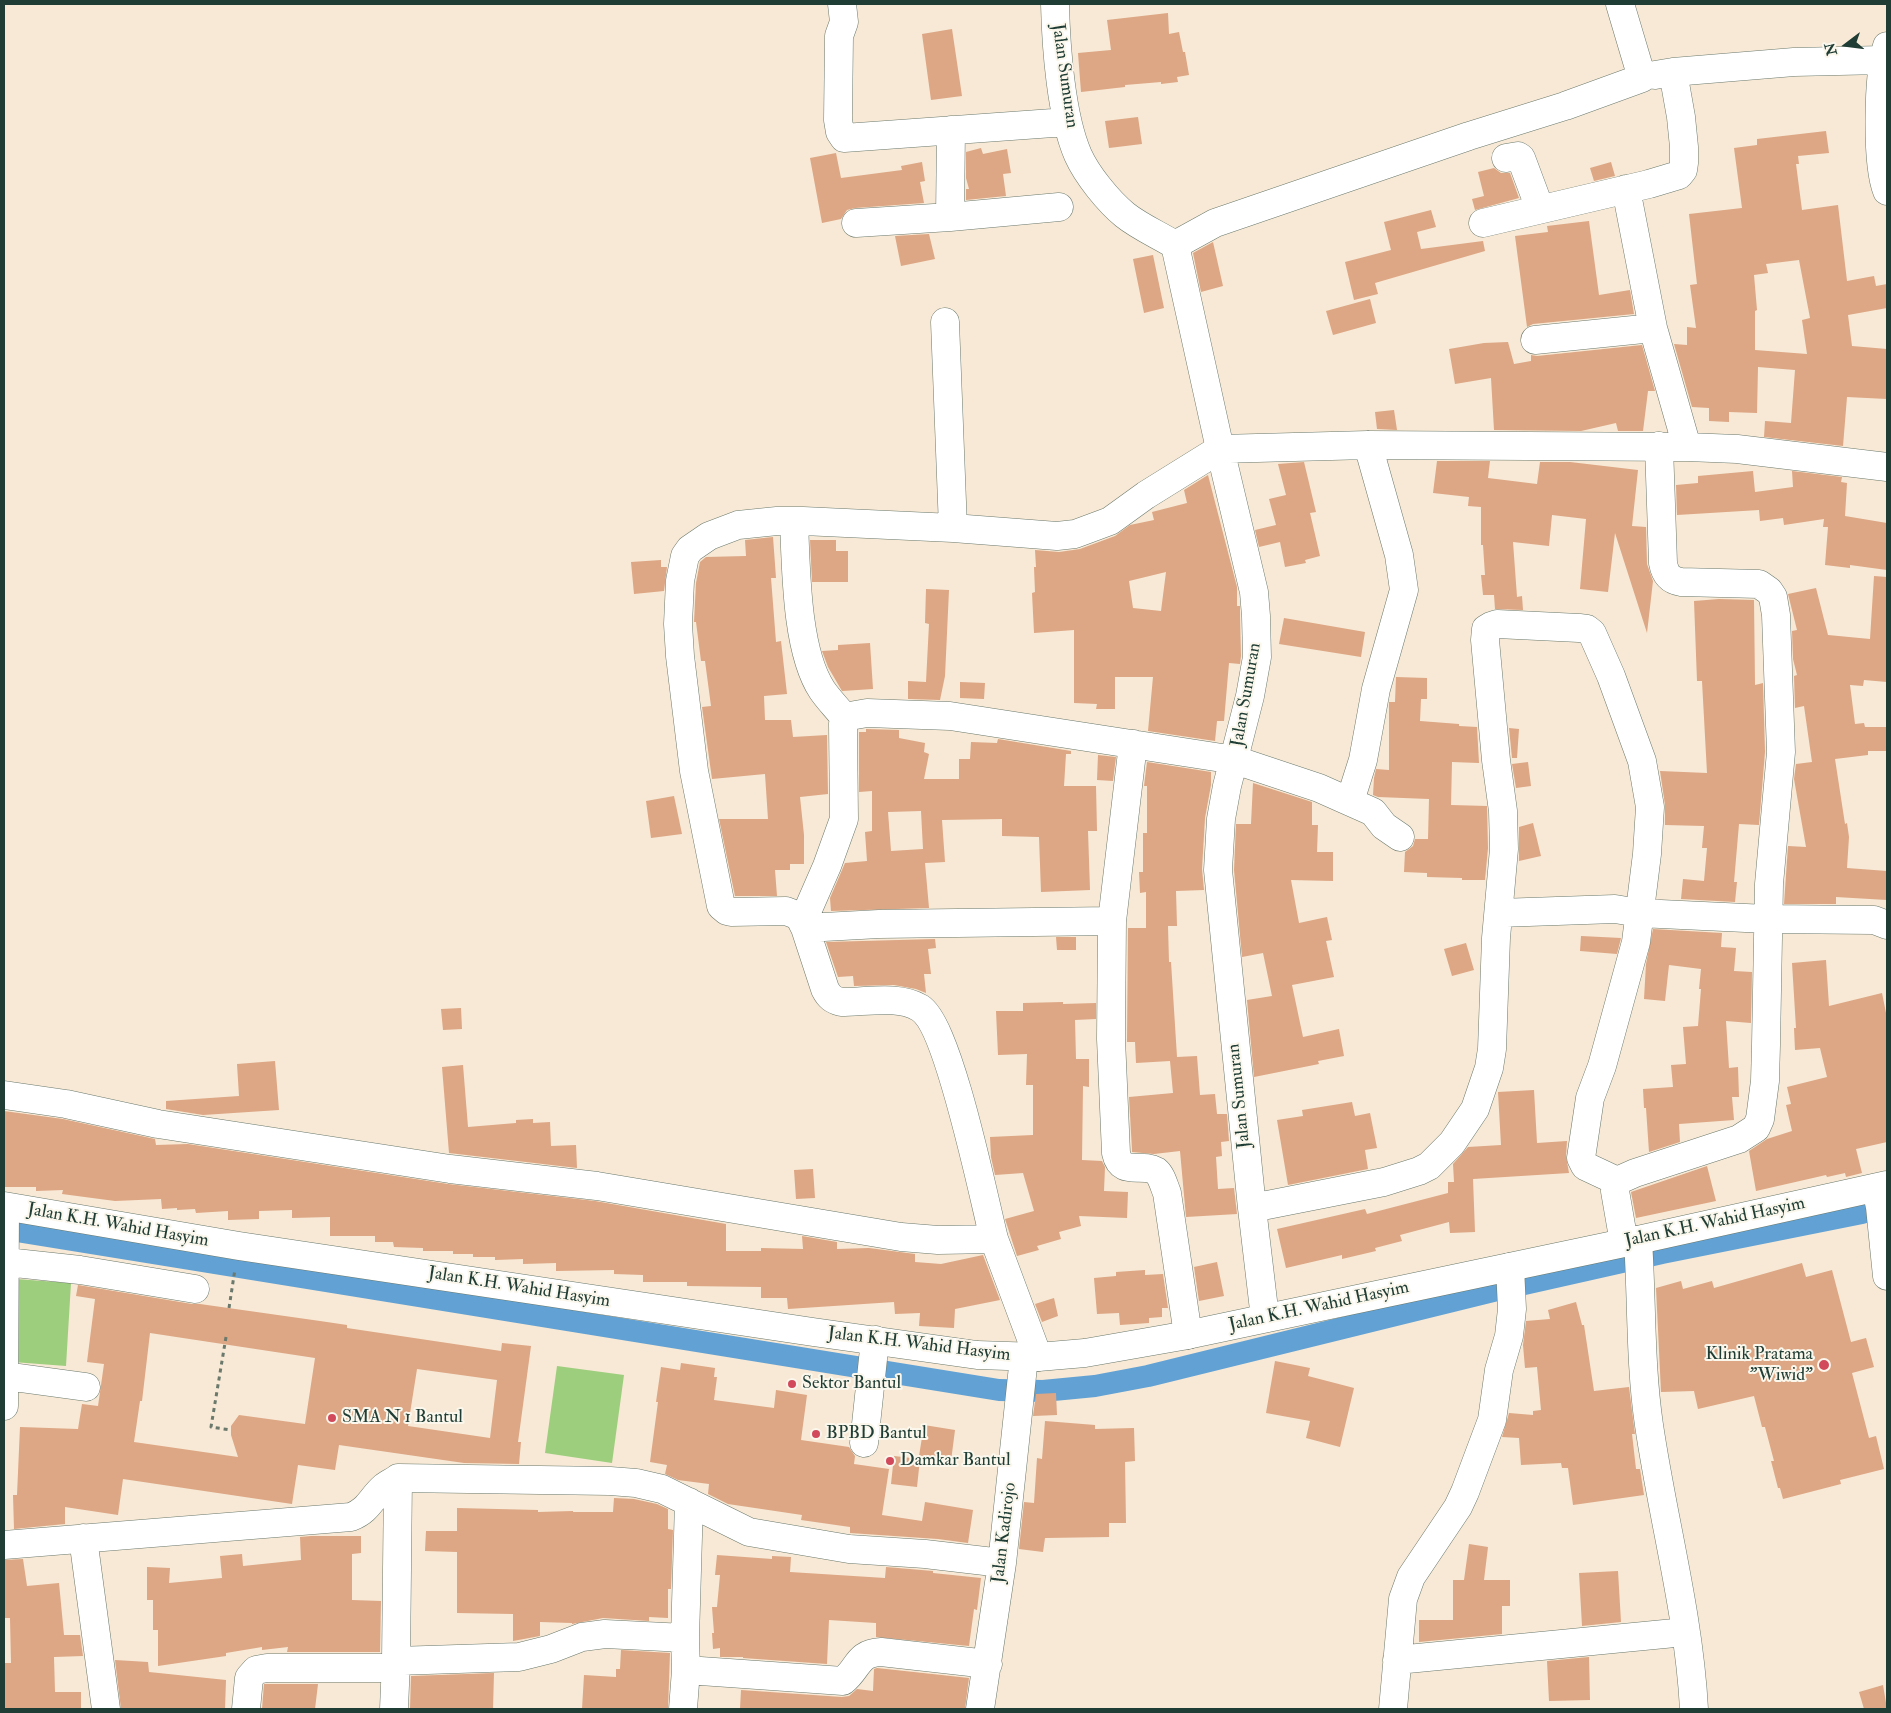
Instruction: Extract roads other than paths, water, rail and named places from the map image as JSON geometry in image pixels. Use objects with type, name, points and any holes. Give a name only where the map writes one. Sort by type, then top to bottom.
[{"type":"street","points":[[842,4],[844,22],[839,36],[838,120],[840,132],[844,138],[1067,122]]},
{"type":"street","name":"Jalan Sumuran","points":[[1055,4],[1055,25],[1067,122],[1079,156],[1098,186],[1126,215],[1175,245],[1254,592],[1258,635],[1257,657],[1235,760],[1227,786],[1221,819],[1218,870],[1265,1318]]},
{"type":"street","points":[[1620,4],[1642,78]]},
{"type":"street","points":[[1175,245],[1215,224],[1469,136],[1565,106],[1642,78],[1673,72],[1885,53],[1880,103],[1882,173],[1887,191]]},
{"type":"street","points":[[1483,223],[1673,178],[1683,170],[1684,163],[1681,117],[1673,72]]},
{"type":"street","points":[[950,217],[951,130]]},
{"type":"street","points":[[1506,158],[1518,156],[1521,158],[1540,209]]},
{"type":"street","points":[[1626,189],[1653,328],[1687,446]]},
{"type":"street","points":[[856,223],[1059,207]]},
{"type":"street","points":[[945,322],[953,528]]},
{"type":"street","points":[[1535,340],[1653,328]]},
{"type":"street","points":[[1350,801],[1363,760],[1376,689],[1404,590],[1399,555],[1368,444]]},
{"type":"street","points":[[1028,1359],[994,1239],[954,1075],[931,1020],[922,1009],[899,1001],[842,1002],[831,998],[825,989],[804,924],[791,912],[731,912],[722,906],[694,771],[680,656],[678,624],[682,566],[684,556],[690,549],[709,536],[738,525],[794,521],[953,528],[1057,536],[1075,534],[1110,521],[1220,449],[1368,444],[1687,446],[1737,449],[1887,468]]},
{"type":"street","points":[[1252,1208],[1330,1194],[1406,1177],[1429,1166],[1452,1144],[1475,1108],[1489,1068],[1494,1033],[1496,938],[1504,849],[1504,829],[1485,640],[1486,629],[1497,624],[1579,628],[1587,629],[1592,633],[1638,746],[1648,789],[1650,807],[1647,854],[1636,942],[1602,1066],[1590,1098],[1581,1158],[1584,1166],[1617,1181],[1635,1173],[1739,1139],[1756,1128],[1760,1118],[1764,1081],[1767,919],[1770,864],[1781,752],[1776,615],[1773,597],[1769,591],[1759,584],[1681,582],[1669,578],[1663,562],[1658,446]]},
{"type":"street","points":[[794,521],[798,592],[805,648],[812,670],[822,690],[844,716],[844,819],[804,924]]},
{"type":"street","points":[[844,716],[867,713],[950,716],[1235,760],[1319,788],[1350,801],[1373,812],[1384,826],[1400,837]]},
{"type":"street","points":[[1133,744],[1112,921],[1111,1038],[1116,1153],[1118,1162],[1124,1167],[1150,1169],[1160,1175],[1167,1193],[1188,1335]]},
{"type":"street","points":[[1499,913],[1615,909],[1639,914],[1767,919],[1874,920],[1887,925]]},
{"type":"street","points":[[804,924],[1112,921]]},
{"type":"street","points":[[4,1095],[66,1104],[158,1124],[450,1169],[597,1186],[902,1237],[938,1240],[994,1239]]},
{"type":"street","points":[[1617,1181],[1615,1191],[1635,1255],[1641,1348],[1649,1426],[1685,1632],[1694,1709]]},
{"type":"street","points":[[1881,1194],[1887,1276]]},
{"type":"street","name":"Jalan K.H. Wahid Hasyim","points":[[4,1209],[813,1332],[873,1357],[977,1355],[1028,1359],[1085,1354],[1188,1335],[1265,1318],[1511,1273],[1635,1255],[1881,1194]]},
{"type":"street","points":[[4,1209],[4,1406]]},
{"type":"street","points":[[5,1256],[195,1289]]},
{"type":"street","points":[[1394,1709],[1403,1599],[1418,1565],[1458,1507],[1492,1420],[1499,1370],[1509,1336],[1512,1309],[1511,1273]]},
{"type":"street","points":[[864,1443],[873,1357]]},
{"type":"street","name":"Jalan Kadirojo","points":[[980,1709],[1002,1562],[1020,1393],[1028,1359]]},
{"type":"street","points":[[5,1376],[86,1387]]},
{"type":"street","points":[[4,1545],[351,1517],[360,1514],[370,1506],[383,1488],[398,1478],[610,1481],[636,1483],[662,1489],[749,1532],[849,1548],[1002,1562]]},
{"type":"street","points":[[394,1709],[398,1478]]},
{"type":"street","points":[[683,1709],[686,1670],[688,1502]]},
{"type":"street","points":[[83,1538],[106,1709]]},
{"type":"street","points":[[1398,1660],[1685,1632]]},
{"type":"street","points":[[246,1709],[249,1678],[256,1670],[267,1668],[395,1665],[519,1657],[551,1649],[582,1637],[605,1634],[685,1638]]},
{"type":"street","points":[[686,1670],[843,1681],[851,1674],[859,1661],[869,1653],[881,1652],[988,1664]]},
{"type":"waterway","points":[[4,1229],[999,1390],[1043,1391],[1095,1386],[1148,1376],[1493,1291],[1662,1253],[1862,1213],[1887,1206]]},
{"type":"place","name":"Klinik Pratama \"Wiwid\"","points":[[1824,1365]]},
{"type":"place","name":"Sektor Bantul","points":[[792,1384]]},
{"type":"place","name":"SMA N 1 Bantul","points":[[332,1418]]},
{"type":"place","name":"BPBD Bantul","points":[[816,1434]]},
{"type":"place","name":"Damkar Bantul","points":[[890,1461]]}]
